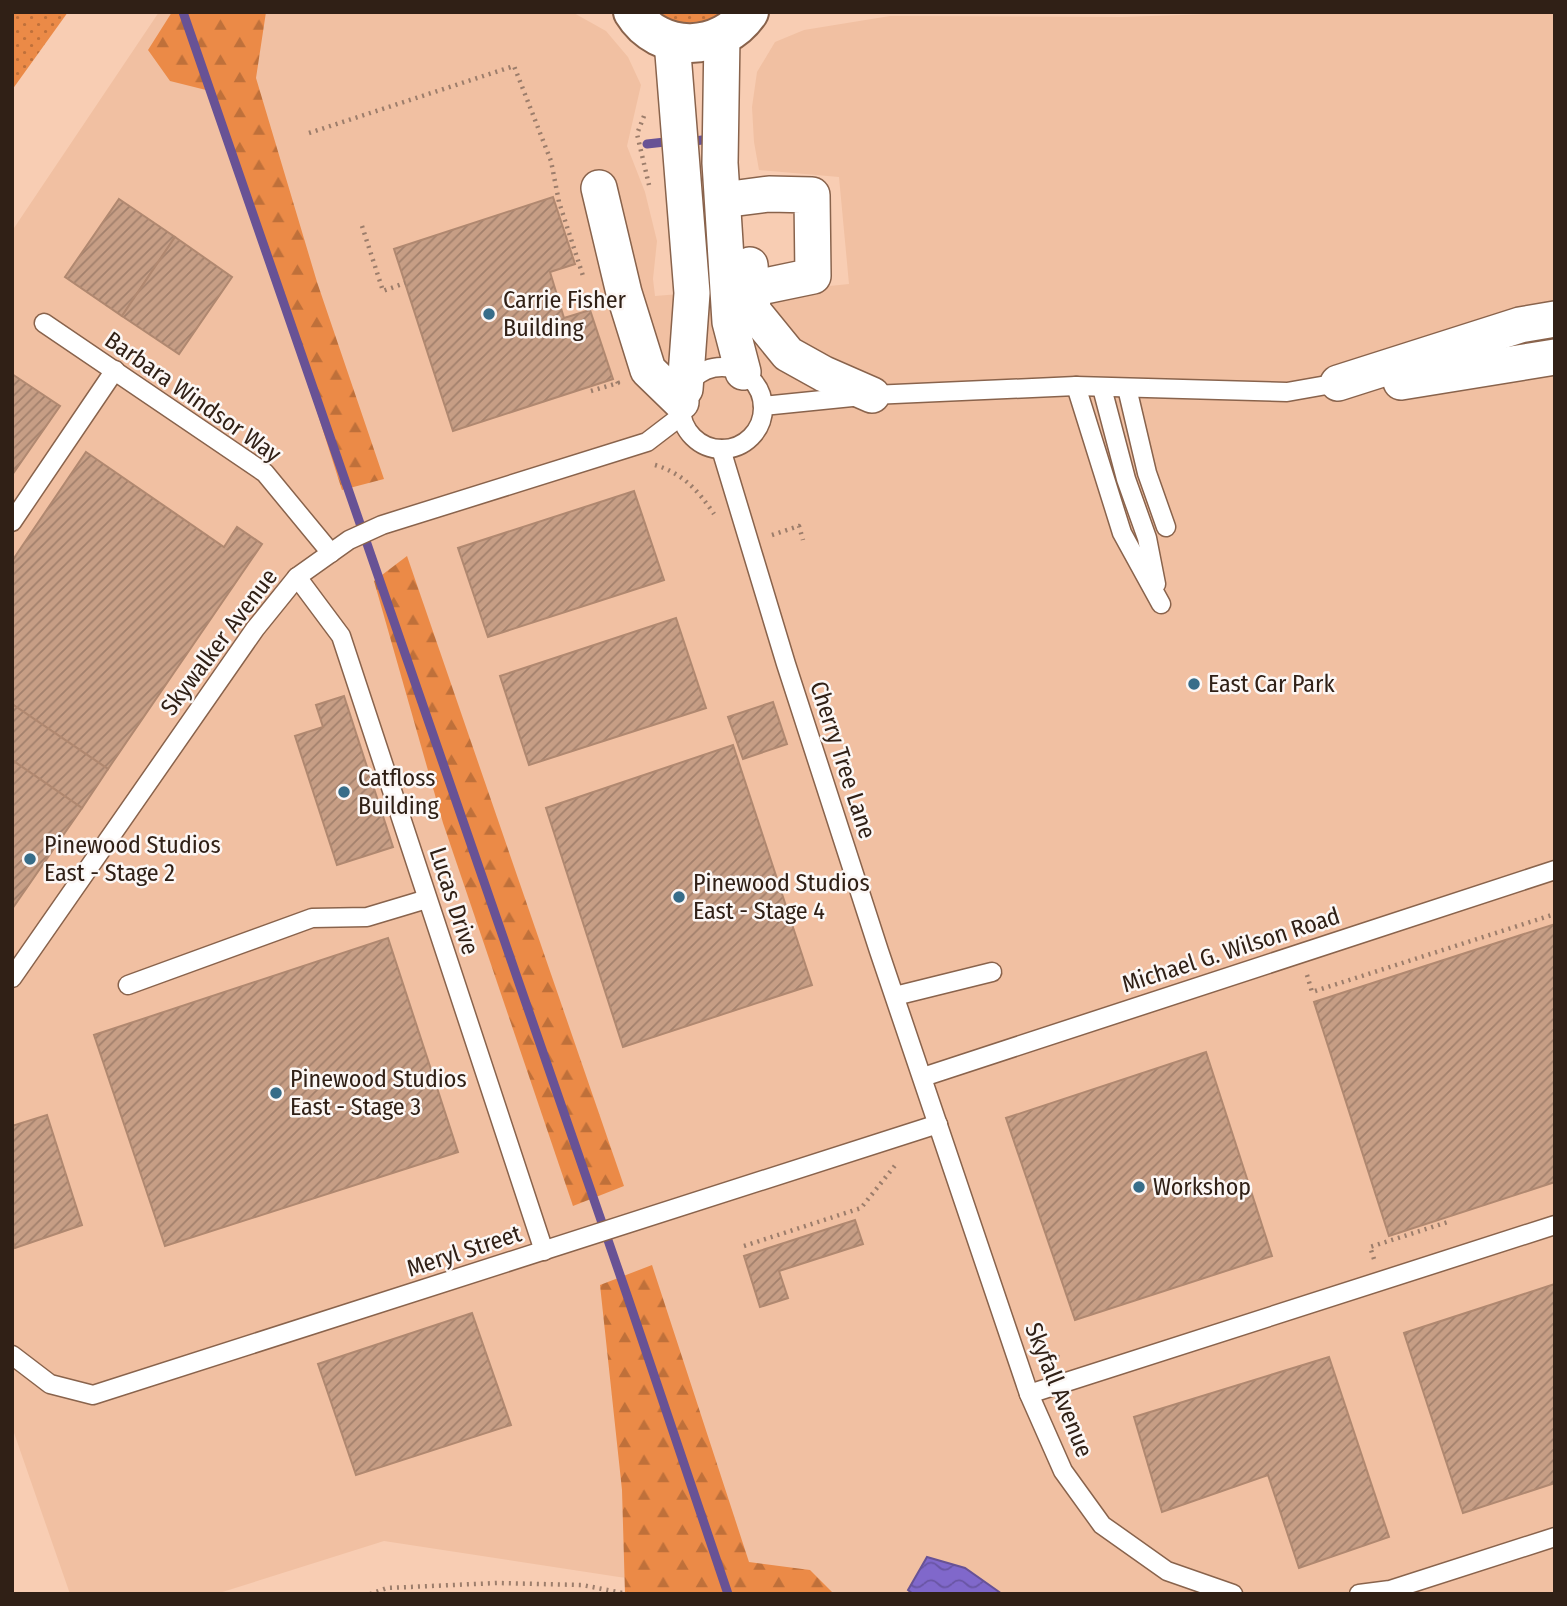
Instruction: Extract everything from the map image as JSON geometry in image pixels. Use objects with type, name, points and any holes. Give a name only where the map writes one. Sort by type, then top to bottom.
[{"type":"street","points":[[633,12],[652,33],[671,41],[697,43],[736,24]]},
{"type":"street","points":[[736,24],[720,163],[730,322],[743,372]]},
{"type":"street","points":[[671,41],[692,293],[682,403]]},
{"type":"street","points":[[720,163],[738,198],[749,229],[753,311],[788,354],[824,374],[872,395]]},
{"type":"street","points":[[598,188],[624,293],[648,370],[682,403]]},
{"type":"street","points":[[738,198],[769,194],[812,195],[813,275],[751,289]]},
{"type":"street","points":[[1338,383],[1520,325],[1555,319]]},
{"type":"street","points":[[1338,383],[1400,382],[1555,357]]},
{"type":"lane","name":"Barbara Windsor Way","points":[[44,323],[264,473],[331,553]]},
{"type":"lane","points":[[731,367],[743,372],[753,381],[763,406],[761,419],[746,441],[721,449],[707,446],[695,439],[686,429],[682,403],[693,378],[704,370],[731,367]]},
{"type":"lane","points":[[12,522],[115,370]]},
{"type":"lane","points":[[763,406],[872,395],[1076,386],[1287,392],[1338,383]]},
{"type":"lane","points":[[1076,386],[1122,533],[1161,604],[1147,538],[1126,479],[1102,388]]},
{"type":"lane","points":[[1127,388],[1147,472],[1166,527]]},
{"type":"lane","name":"Skywalker Avenue","points":[[12,978],[247,640],[297,577],[349,540],[382,526],[647,442],[682,403]]},
{"type":"lane","name":"Cherry Tree Lane","points":[[721,449],[786,664],[938,1124]]},
{"type":"lane","name":"Lucas Drive","points":[[297,577],[341,636],[544,1251]]},
{"type":"lane","name":"Michael G. Wilson Road","points":[[923,1077],[1555,870]]},
{"type":"lane","points":[[128,985],[312,918],[367,917],[427,899]]},
{"type":"lane","points":[[895,996],[992,972]]},
{"type":"lane","name":"Meryl Street","points":[[12,1355],[50,1384],[93,1395],[938,1124]]},
{"type":"lane","name":"Skyfall Avenue","points":[[938,1124],[1029,1394],[1063,1471],[1102,1525],[1167,1571],[1233,1594]]},
{"type":"lane","points":[[1029,1394],[1555,1225]]},
{"type":"lane","points":[[1359,1594],[1390,1590],[1555,1537]]},
{"type":"path","points":[[309,134],[514,66],[551,160],[559,201],[584,279]]},
{"type":"path","points":[[362,226],[383,291],[405,283]]},
{"type":"path","points":[[591,391],[618,383],[613,370]]},
{"type":"path","points":[[772,535],[799,526],[803,540]]},
{"type":"path","points":[[1296,977],[1307,974],[1312,992],[1555,914]]},
{"type":"path","points":[[744,1246],[861,1208],[899,1161]]},
{"type":"path","points":[[1375,1262],[1370,1247],[1451,1221]]},
{"type":"path","points":[[1034,1341],[1053,1356],[1066,1359]]},
{"type":"path","points":[[370,1594],[387,1588],[497,1583],[582,1585],[628,1594]]},
{"type":"shaded area","points":[[159,12],[572,12],[606,31],[628,57],[641,85],[627,146],[645,192],[657,241],[653,279],[655,296],[692,293],[769,301],[800,289],[849,284],[839,177],[759,170],[754,142],[752,107],[757,72],[775,42],[804,30],[890,16],[1122,17],[1274,12],[1555,12],[1555,1594],[755,1594],[619,1577],[384,1541],[216,1594],[70,1594],[12,1427],[12,231]]},
{"type":"green space","points":[[12,12],[68,12],[12,90]]},
{"type":"green space","points":[[172,12],[266,12],[256,78],[317,282],[384,479],[342,490],[251,205],[210,91],[170,81],[148,50]]},
{"type":"green space","points":[[657,12],[727,12],[708,21],[692,24],[676,21]]},
{"type":"green space","points":[[407,556],[624,1186],[573,1206],[443,823],[374,581]]},
{"type":"green space","points":[[652,1265],[749,1562],[810,1570],[834,1594],[625,1594],[622,1490],[600,1285]]},
{"type":"water","points":[[927,1557],[965,1568],[1002,1594],[913,1594],[908,1590]]},
{"type":"building","name":"Carrie Fisher Building","points":[[553,197],[575,264],[550,272],[564,318],[590,310],[613,379],[453,431],[394,249]]},
{"type":"building","points":[[119,199],[175,237],[122,316],[65,277]]},
{"type":"building","points":[[175,237],[232,277],[179,354],[122,316]]},
{"type":"building","points":[[12,374],[60,406],[12,475]]},
{"type":"building","points":[[86,452],[224,547],[237,527],[262,544],[108,769],[12,704],[12,561]]},
{"type":"building","points":[[634,491],[664,580],[488,637],[458,548]]},
{"type":"building","points":[[676,618],[706,708],[529,765],[500,676]]},
{"type":"building","name":"Catfloss Building","points":[[344,696],[393,847],[337,865],[295,736],[323,727],[316,705]]},
{"type":"building","points":[[773,702],[787,744],[743,759],[728,717]]},
{"type":"building","points":[[12,704],[108,769],[82,808],[12,760]]},
{"type":"building","name":"Pinewood Studios East - Stage 4","points":[[733,745],[812,985],[623,1047],[546,808]]},
{"type":"building","name":"Pinewood Studios East - Stage 2","points":[[12,760],[82,808],[12,909]]},
{"type":"building","points":[[1555,924],[1555,1182],[1389,1236],[1314,1002]]},
{"type":"building","name":"Pinewood Studios East - Stage 3","points":[[388,938],[458,1152],[165,1246],[94,1035]]},
{"type":"building","name":"Workshop","points":[[1206,1052],[1272,1256],[1075,1320],[1006,1118]]},
{"type":"building","points":[[47,1115],[82,1225],[15,1248],[12,1239],[12,1126]]},
{"type":"building","points":[[855,1220],[863,1244],[779,1271],[788,1298],[760,1307],[744,1256]]},
{"type":"building","points":[[1555,1284],[1555,1483],[1463,1513],[1404,1333]]},
{"type":"building","points":[[472,1313],[511,1425],[356,1475],[318,1364]]},
{"type":"building","points":[[1329,1357],[1389,1537],[1299,1568],[1268,1475],[1162,1512],[1134,1417]]},
{"type":"waterway","points":[[183,12],[728,1594]]},
{"type":"waterway","points":[[695,141],[702,140]]},
{"type":"waterway","points":[[647,144],[665,142]]},
{"type":"place","name":"Carrie Fisher Building","points":[[489,314]]},
{"type":"place","name":"East Car Park","points":[[1194,684]]},
{"type":"place","name":"Catfloss Building","points":[[344,792]]},
{"type":"place","name":"Pinewood Studios East - Stage 2","points":[[30,859]]},
{"type":"place","name":"Pinewood Studios East - Stage 4","points":[[679,897]]},
{"type":"place","name":"Pinewood Studios East - Stage 3","points":[[276,1093]]},
{"type":"place","name":"Workshop","points":[[1139,1187]]}]
